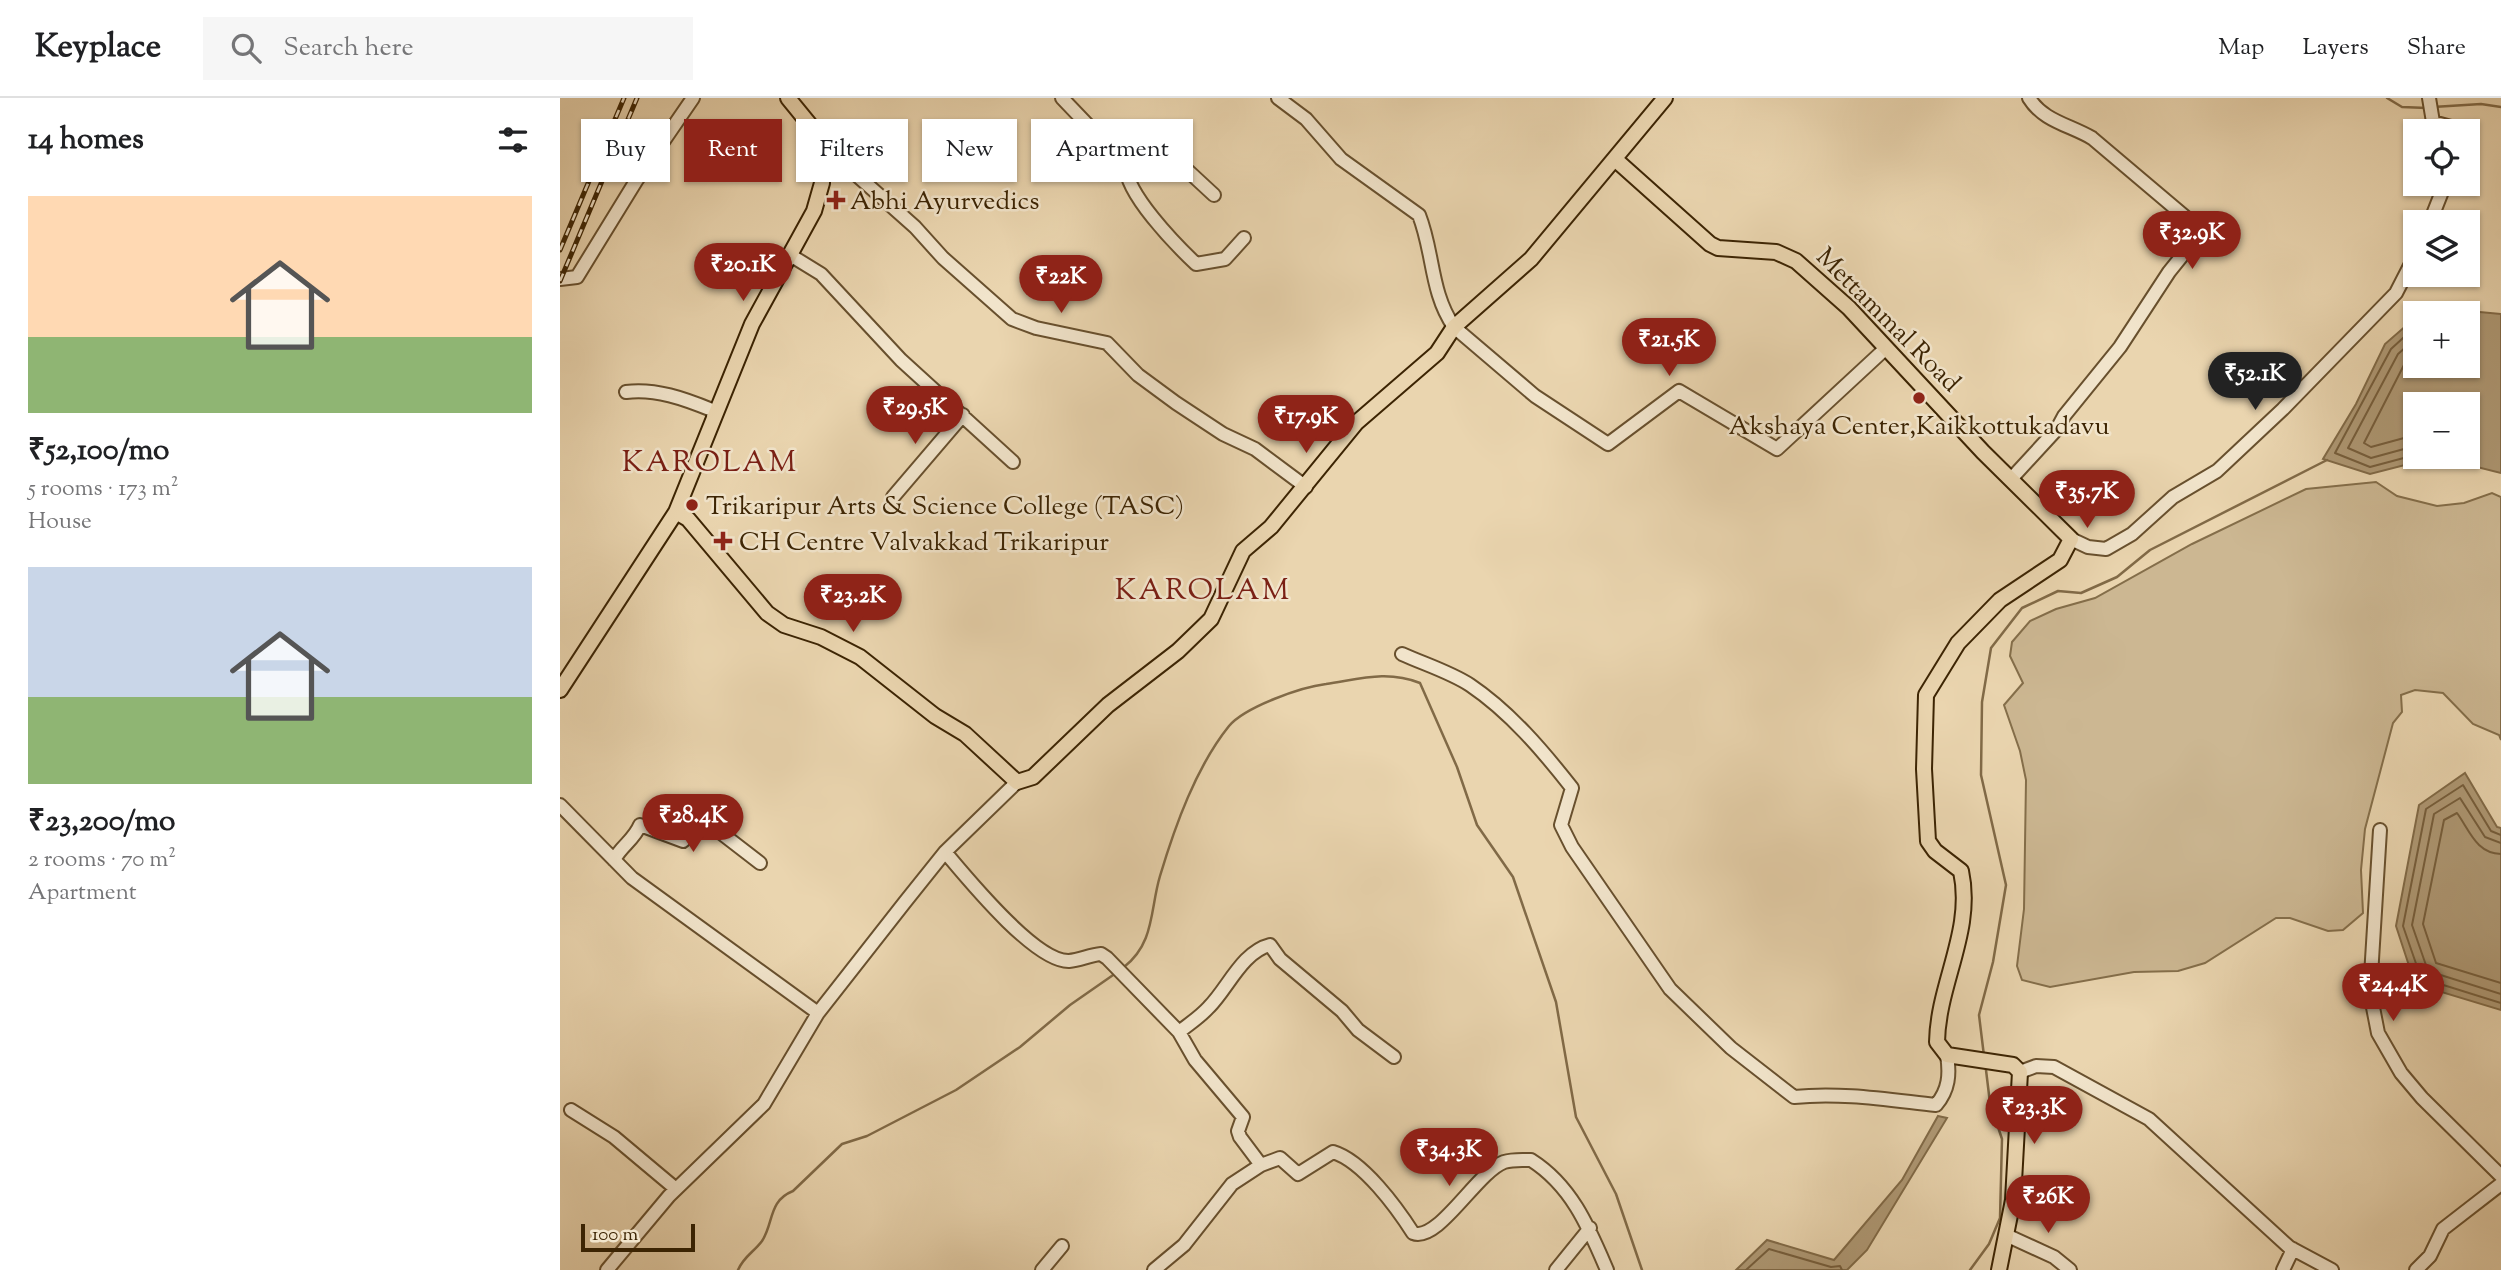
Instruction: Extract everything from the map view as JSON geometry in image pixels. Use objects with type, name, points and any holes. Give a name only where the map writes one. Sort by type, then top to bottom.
[{"type":"main road","points":[[788,98],[806,119]]},
{"type":"main road","points":[[676,512],[688,519],[767,613],[785,625],[821,637],[860,657],[935,716],[965,734],[1017,782],[1033,776],[1108,705],[1178,650],[1211,619],[1243,551],[1271,527],[1356,423],[1437,353],[1454,327],[1531,259],[1665,98]]},
{"type":"main road","name":"Mettammal Road","points":[[1616,160],[1710,244],[1718,248],[1785,254],[1796,261],[1849,309],[2071,539]]},
{"type":"main road","points":[[560,690],[676,512],[752,324],[814,211],[822,182]]},
{"type":"main road","points":[[1999,1270],[2013,1200],[2020,1072],[2013,1065],[1947,1055],[1941,1051],[1937,1034],[1942,997],[1959,945],[1963,880],[1961,871],[1935,851],[1928,841],[1924,769],[1926,695],[1958,643],[2000,600],[2060,560],[2071,539]]},
{"type":"street","points":[[560,279],[577,277],[693,98]]},
{"type":"street","points":[[1062,98],[1082,119]]},
{"type":"street","points":[[1278,98],[1306,119],[1347,164],[1366,174],[1419,215],[1433,283],[1444,312],[1454,327],[1535,396],[1608,444],[1647,419],[1679,391],[1777,449],[1885,349]]},
{"type":"street","points":[[2011,479],[2057,429],[2064,416],[2120,347],[2169,272],[2202,231],[2092,138],[2073,127],[2051,120],[2029,98]]},
{"type":"street","points":[[2429,98],[2432,119]]},
{"type":"street","points":[[1193,176],[1214,195]]},
{"type":"street","points":[[864,182],[915,227],[943,258],[1012,319],[1036,328],[1107,343],[1138,375],[1223,434],[1255,449],[1306,487]]},
{"type":"street","points":[[1129,182],[1149,212],[1196,264],[1225,259],[1244,238]]},
{"type":"street","points":[[790,255],[821,274],[901,360],[1013,463]]},
{"type":"street","points":[[2071,539],[2088,547],[2106,548],[2132,534],[2173,497],[2217,471],[2283,409],[2396,293],[2403,279]]},
{"type":"street","points":[[626,392],[644,389],[673,397],[712,410],[714,417]]},
{"type":"street","points":[[894,497],[963,415]]},
{"type":"street","points":[[1402,654],[1469,684],[1507,716],[1551,761],[1573,788],[1561,825],[1572,848],[1670,989],[1731,1048],[1794,1097],[1860,1097],[1936,1105],[1945,1094],[1950,1071],[1947,1055]]},
{"type":"street","points":[[607,1270],[676,1189],[764,1104],[818,1013],[946,852],[1017,782]]},
{"type":"street","points":[[560,805],[632,878],[818,1013]]},
{"type":"street","points":[[614,860],[621,846],[636,836],[640,825],[683,841],[703,819],[760,863]]},
{"type":"street","points":[[2380,830],[2370,992],[2378,1033],[2401,1073],[2422,1098],[2501,1176]]},
{"type":"street","points":[[946,852],[986,900],[1026,938],[1052,956],[1068,961],[1101,954],[1179,1032],[1195,1060],[1243,1117],[1238,1131],[1240,1137],[1261,1166]]},
{"type":"street","points":[[1179,1032],[1209,1007],[1250,957],[1261,948],[1270,946],[1280,959],[1342,1011],[1358,1030],[1394,1057]]},
{"type":"street","points":[[2020,1072],[2036,1066],[2054,1067],[2149,1119],[2293,1249],[2332,1270]]},
{"type":"street","points":[[571,1110],[614,1138],[676,1189]]},
{"type":"street","points":[[1154,1270],[1184,1245],[1231,1184],[1280,1158],[1298,1174],[1334,1152],[1370,1180],[1413,1233],[1420,1236],[1431,1233],[1473,1186],[1502,1163],[1531,1160],[1565,1191],[1590,1228],[1607,1270]]},
{"type":"street","points":[[2416,1270],[2430,1256],[2443,1229],[2501,1184]]},
{"type":"street","points":[[1556,1270],[1590,1228]]},
{"type":"street","points":[[2006,1235],[2054,1257],[2070,1270]]},
{"type":"street","points":[[1042,1270],[1062,1246]]},
{"type":"street","points":[[2283,1270],[2293,1249]]},
{"type":"shaded area","points":[[2376,482],[2397,496],[2437,506],[2464,503],[2492,493],[2501,497],[2501,740],[2499,735],[2473,724],[2443,693],[2415,690],[2401,695],[2402,712],[2393,723],[2365,829],[2361,870],[2363,913],[2343,930],[2328,931],[2290,918],[2276,918],[2205,963],[2178,971],[2134,972],[2050,987],[2022,980],[2017,966],[2024,909],[2026,780],[2020,751],[2004,705],[2023,683],[2010,656],[2012,642],[2030,621],[2056,609],[2095,598],[2192,544],[2306,489]]},
{"type":"water","points":[[2480,312],[2501,314],[2501,473],[2480,468],[2480,392],[2403,392],[2403,466],[2370,474],[2323,459],[2356,404],[2385,344],[2403,328],[2403,378],[2480,378]]},
{"type":"water","points":[[2465,773],[2497,827],[2501,828],[2501,1010],[2415,984],[2396,926],[2419,805]]},
{"type":"water","points":[[1938,1116],[1947,1118],[1867,1250],[1847,1270],[1736,1270],[1767,1240],[1834,1260],[1902,1180]]},
{"type":"waterway","points":[[2387,98],[2402,107],[2427,108]]},
{"type":"waterway","points":[[2433,107],[2481,104],[2501,107]]},
{"type":"waterway","points":[[1984,1056],[1979,1015],[1993,962],[2006,885],[1981,775],[1982,702],[1991,648],[2022,608],[2058,591],[2081,593],[2117,577],[2150,550],[2327,460]]},
{"type":"waterway","points":[[1124,967],[1134,958],[1146,936],[1160,876],[1188,798],[1206,760],[1229,726],[1260,705],[1315,686],[1385,676],[1420,683],[1457,767],[1477,825],[1513,877],[1556,1002],[1576,1117],[1616,1194],[1642,1270]]},
{"type":"waterway","points":[[738,1270],[762,1241],[779,1200],[793,1191],[842,1144],[867,1136],[956,1090],[1020,1047],[1070,1005],[1116,973]]},
{"type":"waterway","points":[[1970,1270],[1989,1244],[2000,1218],[2002,1139],[1990,1103],[1986,1070]]},
{"type":"railway","points":[[560,250],[624,98]]},
{"type":"railway","points":[[560,281],[637,98]]},
{"type":"place","name":"Abhi Ayurvedics","points":[[836,200]]},
{"type":"place","name":"Akshaya Center,Kaikkottukadavu","points":[[1919,398]]},
{"type":"place","name":"Trikaripur Arts & Science College (TASC)","points":[[692,505]]},
{"type":"place","name":"CH Centre Valvakkad Trikaripur","points":[[723,541]]},
{"type":"district","name":"KAROLAM","points":[[710,461]]},
{"type":"district","name":"KAROLAM","points":[[1203,589]]}]
